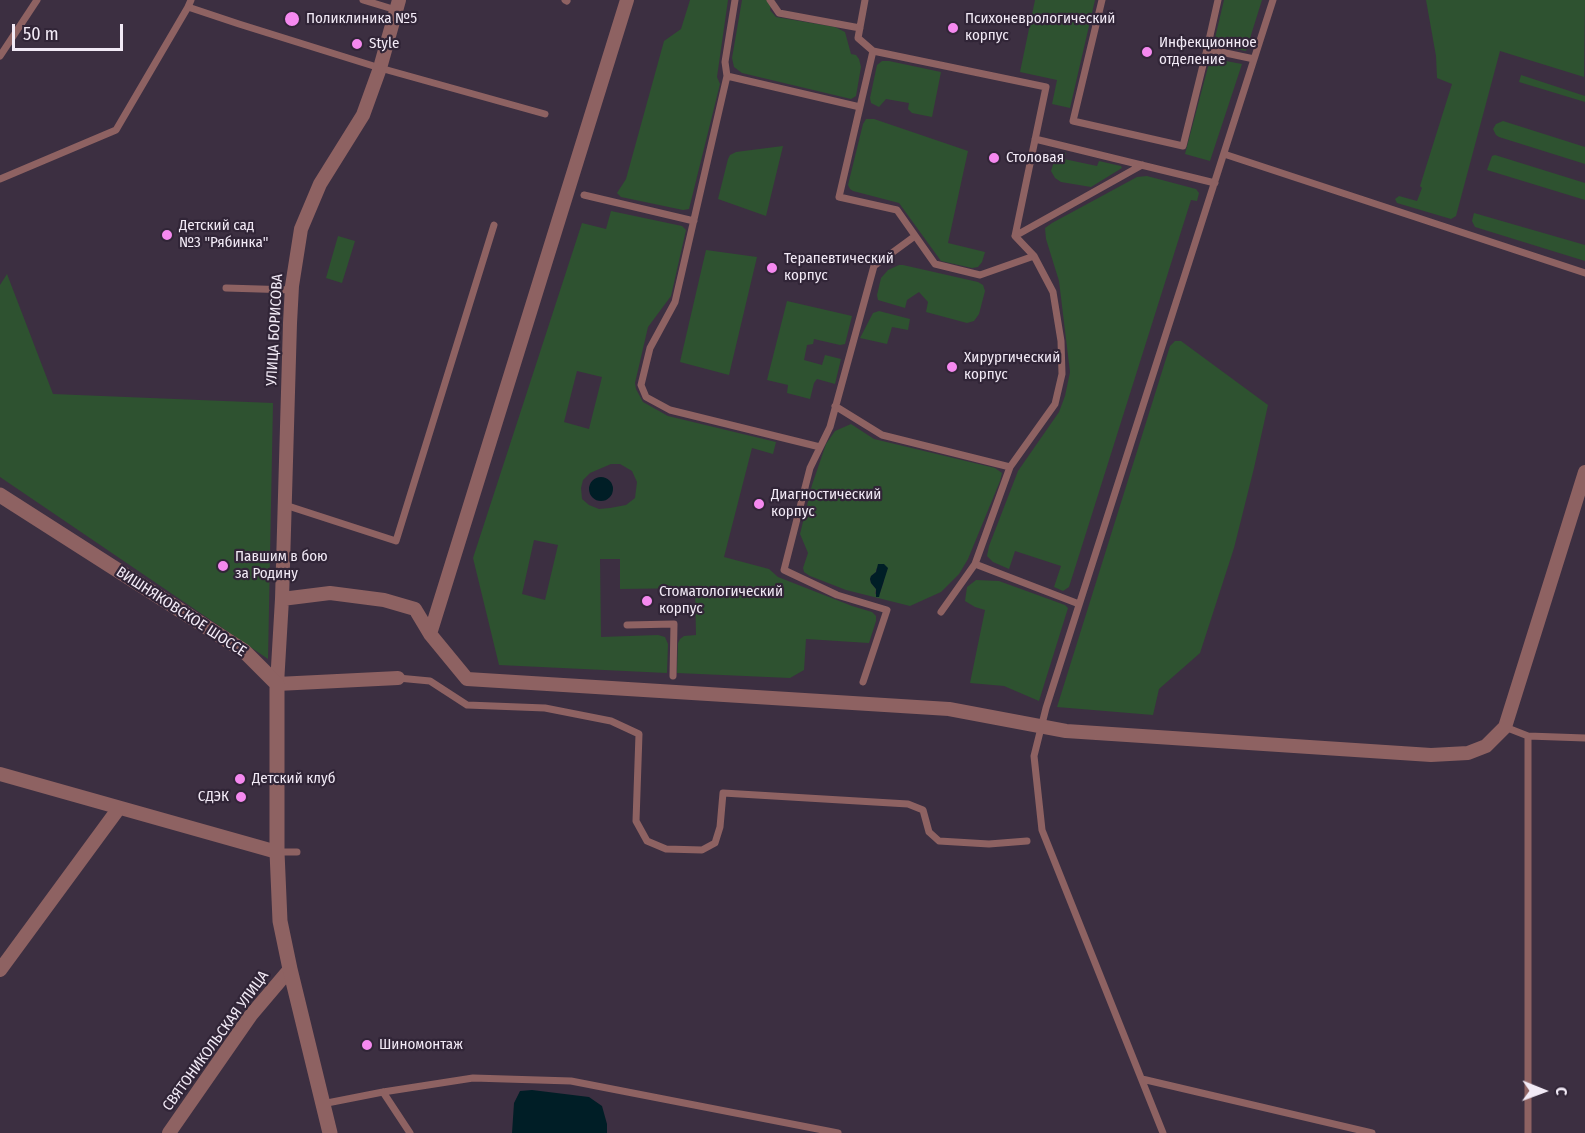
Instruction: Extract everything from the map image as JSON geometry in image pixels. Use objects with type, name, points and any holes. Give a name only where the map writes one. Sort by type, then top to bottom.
[{"type":"street","points":[[430,634],[627,0]]},
{"type":"street","name":"УЛИЦА БОРИСОВА","points":[[277,684],[292,290],[301,229],[320,184],[363,115],[380,68],[398,5]]},
{"type":"street","points":[[282,599],[330,593],[384,600],[415,609],[430,634],[467,679],[949,709],[1066,731],[1431,755],[1468,753],[1486,746],[1505,727],[1585,472]]},
{"type":"street","name":"ВИШНЯКОВСКОЕ ШОССЕ","points":[[0,495],[244,651],[277,684]]},
{"type":"street","points":[[330,1133],[280,921],[277,852],[277,684],[398,678]]},
{"type":"street","points":[[0,774],[277,852]]},
{"type":"street","points":[[0,970],[119,808]]},
{"type":"street","name":"СВЯТОНИКОЛЬСКАЯ УЛИЦА","points":[[169,1133],[251,1015],[290,969]]},
{"type":"lane","points":[[0,56],[37,0]]},
{"type":"lane","points":[[363,0],[398,5]]},
{"type":"lane","points":[[735,0],[725,62],[728,76],[675,302],[650,348],[641,386],[646,397],[670,410],[820,447]]},
{"type":"lane","points":[[770,0],[779,13],[860,28]]},
{"type":"lane","points":[[865,0],[858,38],[873,51],[1046,87],[1015,236]]},
{"type":"lane","points":[[1102,0],[1074,121],[1183,146],[1218,0]]},
{"type":"lane","points":[[1163,1133],[1042,830],[1034,756],[1040,726],[1273,0]]},
{"type":"lane","points":[[0,179],[116,130],[190,4],[380,68],[545,114]]},
{"type":"lane","points":[[1207,49],[1254,59]]},
{"type":"lane","points":[[873,51],[839,197],[897,210],[934,264],[980,275],[1034,256]]},
{"type":"lane","points":[[728,76],[860,107]]},
{"type":"lane","points":[[1035,138],[1215,183]]},
{"type":"lane","points":[[1224,154],[1585,273]]},
{"type":"lane","points":[[1015,236],[1142,165]]},
{"type":"lane","points":[[584,195],[694,221]]},
{"type":"lane","points":[[284,504],[396,541],[494,225]]},
{"type":"lane","points":[[862,682],[887,610],[837,595],[784,570],[810,468],[830,427],[874,266],[915,236]]},
{"type":"lane","points":[[941,612],[975,564],[1010,467],[1055,404],[1062,374],[1061,341],[1053,292],[1034,256],[1015,236]]},
{"type":"lane","points":[[226,288],[292,290]]},
{"type":"lane","points":[[835,406],[882,435],[1010,467]]},
{"type":"lane","points":[[975,564],[1079,603]]},
{"type":"lane","points":[[627,625],[674,624],[673,676]]},
{"type":"lane","points":[[398,678],[430,681],[467,705],[545,708],[610,722],[639,734],[636,821],[647,842],[666,849],[702,850],[715,843],[720,827],[723,793],[908,804],[922,810],[929,832],[939,841],[989,843],[1027,841]]},
{"type":"lane","points":[[1505,727],[1528,735],[1585,738]]},
{"type":"lane","points":[[1528,735],[1528,1133]]},
{"type":"lane","points":[[277,852],[297,852]]},
{"type":"lane","points":[[322,1104],[473,1078],[571,1081],[838,1133]]},
{"type":"lane","points":[[1142,1079],[1372,1133]]},
{"type":"lane","points":[[383,1092],[410,1133]]},
{"type":"green space","points":[[690,0],[728,0],[717,77],[720,84],[689,209],[683,210],[621,197],[617,193],[626,179],[664,41],[681,29]]},
{"type":"green space","points":[[742,0],[772,0],[770,10],[776,17],[835,27],[845,32],[851,54],[856,55],[861,67],[856,96],[851,99],[742,73],[734,67],[732,58]]},
{"type":"green space","points":[[1035,0],[1095,0],[1070,108],[1052,104],[1057,80],[1020,72]]},
{"type":"green space","points":[[1224,0],[1262,0],[1246,51],[1219,46],[1215,38]]},
{"type":"green space","points":[[1426,0],[1585,0],[1584,77],[1500,51],[1456,216],[1451,219],[1397,203],[1395,199],[1399,196],[1417,201],[1452,84],[1437,78],[1436,56]]},
{"type":"green space","points":[[1215,59],[1242,64],[1210,161],[1185,154],[1209,63]]},
{"type":"green space","points":[[882,61],[941,72],[932,117],[912,113],[908,109],[909,103],[886,99],[879,107],[871,103],[877,65]]},
{"type":"green space","points":[[1521,75],[1585,96],[1585,102],[1519,82]]},
{"type":"green space","points":[[866,119],[874,119],[968,151],[948,243],[985,252],[978,267],[972,268],[941,261],[899,203],[850,189],[848,185]]},
{"type":"green space","points":[[1503,121],[1585,147],[1585,164],[1499,137],[1493,129],[1496,124]]},
{"type":"green space","points":[[783,146],[766,216],[718,199],[730,155],[736,152]]},
{"type":"green space","points":[[1060,152],[1066,153],[1064,159],[1097,166],[1099,161],[1122,168],[1091,187],[1061,182],[1051,171],[1056,155]]},
{"type":"green space","points":[[1492,156],[1585,183],[1585,200],[1487,170]]},
{"type":"green space","points":[[1147,176],[1196,189],[1199,193],[1197,201],[1191,200],[1069,587],[1063,591],[1054,587],[1061,566],[1015,551],[1009,569],[993,562],[987,556],[1018,471],[1059,412],[1070,372],[1059,281],[1046,239],[1045,228],[1137,177]]},
{"type":"green space","points":[[611,211],[682,226],[686,230],[671,296],[648,327],[635,383],[643,402],[668,416],[776,442],[773,454],[752,448],[724,557],[769,569],[778,577],[872,612],[876,616],[876,621],[869,643],[806,639],[804,670],[790,678],[677,673],[680,639],[684,636],[696,635],[695,588],[620,589],[620,559],[600,559],[601,637],[658,635],[665,637],[668,644],[667,673],[499,665],[473,558],[582,223],[606,229]],"holes":[[[577,371],[602,377],[589,429],[564,422]],[[611,464],[620,464],[632,471],[637,482],[635,498],[626,505],[610,508],[599,509],[589,505],[582,499],[581,488],[583,480],[590,473]],[[534,540],[558,545],[545,600],[522,594]]]},
{"type":"green space","points":[[1474,213],[1585,245],[1585,261],[1475,227],[1472,221]]},
{"type":"green space","points":[[338,236],[355,241],[342,283],[326,278]]},
{"type":"green space","points":[[706,250],[757,257],[729,375],[680,362]]},
{"type":"green space","points":[[899,265],[983,285],[985,291],[979,314],[974,321],[967,323],[926,312],[928,302],[919,292],[907,300],[905,308],[878,300],[881,278],[888,270]]},
{"type":"green space","points":[[7,274],[53,394],[273,403],[268,659],[0,477],[0,285]]},
{"type":"green space","points":[[787,301],[852,316],[845,344],[814,339],[813,344],[807,345],[804,360],[822,365],[825,355],[841,359],[835,384],[817,379],[810,399],[787,393],[788,385],[767,380]]},
{"type":"green space","points":[[879,311],[910,319],[908,330],[892,327],[887,344],[860,338],[873,313]]},
{"type":"green space","points":[[1175,341],[1181,341],[1268,405],[1234,548],[1200,653],[1159,689],[1153,715],[1057,707],[1170,346]]},
{"type":"green space","points":[[851,424],[874,439],[995,468],[1002,473],[968,559],[959,574],[941,592],[910,606],[846,590],[804,572],[803,568],[808,553],[800,534],[812,485],[826,444],[835,431]],"holes":[[[876,568],[884,581],[880,593],[875,594],[876,589],[870,579],[876,572]]]},
{"type":"green space","points":[[976,580],[999,581],[1068,608],[1039,701],[1004,686],[970,683],[985,610],[965,601],[967,587]]},
{"type":"water","points":[[601,477],[610,480],[613,489],[610,498],[601,501],[592,498],[589,489],[592,480]]},
{"type":"water","points":[[878,564],[884,564],[888,568],[879,597],[876,597],[876,589],[870,579],[876,572]]},
{"type":"water","points":[[532,1090],[589,1097],[602,1106],[607,1133],[512,1133],[514,1103],[520,1091]]},
{"type":"place","name":"Поликлиника №5","points":[[292,19]]},
{"type":"place","name":"Психоневрологический корпус","points":[[953,28]]},
{"type":"place","name":"Style","points":[[357,44]]},
{"type":"place","name":"Инфекционное отделение","points":[[1147,52]]},
{"type":"place","name":"Столовая","points":[[994,158]]},
{"type":"place","name":"Детский сад №3 \"Рябинка\"","points":[[167,235]]},
{"type":"place","name":"Терапевтический корпус","points":[[772,268]]},
{"type":"place","name":"Хирургический корпус","points":[[952,367]]},
{"type":"place","name":"Диагностический корпус","points":[[759,504]]},
{"type":"place","name":"Павшим в бою за Родину","points":[[223,566]]},
{"type":"place","name":"Стоматологический корпус","points":[[647,601]]},
{"type":"place","name":"Детский клуб","points":[[240,779]]},
{"type":"place","name":"СДЭК","points":[[241,797]]},
{"type":"place","name":"Шиномонтаж","points":[[367,1045]]}]
